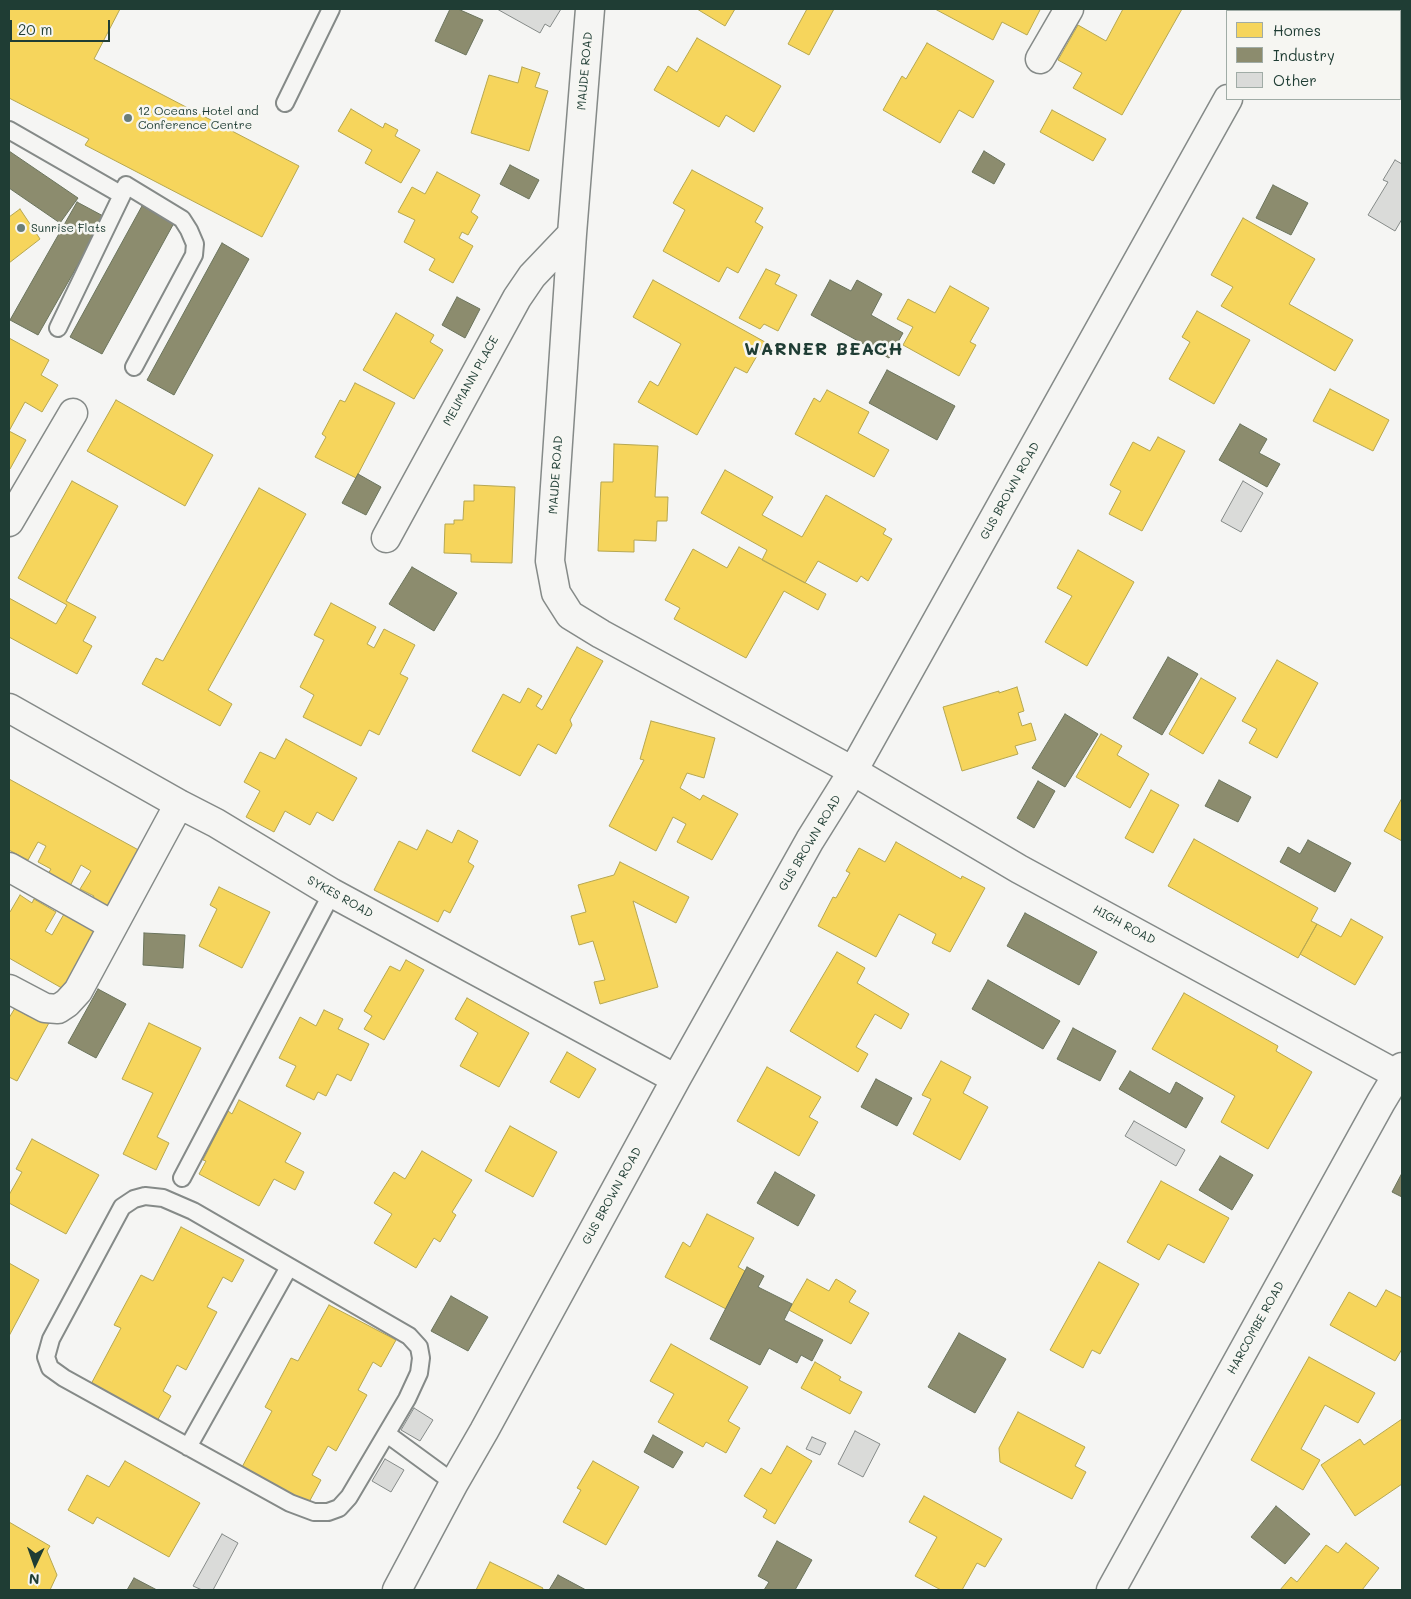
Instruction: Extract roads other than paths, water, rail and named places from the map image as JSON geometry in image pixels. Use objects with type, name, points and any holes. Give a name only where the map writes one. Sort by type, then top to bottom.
[{"type":"street","name":"MAUDE ROAD","points":[[590,9],[572,234],[550,561],[556,593],[570,615],[601,634],[853,771]]},
{"type":"street","points":[[1040,59],[1069,9]]},
{"type":"street","name":"GUS BROWN ROAD","points":[[397,1590],[676,1079],[810,840],[853,771],[1227,100]]},
{"type":"street","name":"MEUMANN PLACE","points":[[386,538],[516,298],[532,276],[572,234]]},
{"type":"street","points":[[9,522],[73,413]]},
{"type":"street","name":"SYKES ROAD","points":[[9,708],[216,823],[332,894],[676,1079]]},
{"type":"street","name":"HIGH ROAD","points":[[853,771],[1019,869],[1400,1071]]},
{"type":"street","points":[[9,989],[45,1008],[58,1010],[67,1003],[78,991],[179,804]]},
{"type":"street","points":[[9,867],[112,925]]},
{"type":"street","name":"HARCOMBE ROAD","points":[[1111,1590],[1400,1071]]},
{"type":"lane","points":[[285,103],[331,9]]},
{"type":"lane","points":[[9,130],[122,195]]},
{"type":"lane","points":[[58,328],[126,185],[182,219],[190,230],[196,244],[194,255],[134,367]]},
{"type":"lane","points":[[182,1178],[332,894]]},
{"type":"lane","points":[[145,1196],[163,1198],[193,1211],[289,1267],[409,1336],[419,1347],[421,1358],[419,1373],[407,1399],[349,1497],[339,1508],[328,1512],[314,1512],[290,1503],[64,1378],[50,1368],[46,1357],[51,1339],[122,1207],[134,1199],[145,1196]]},
{"type":"lane","points":[[188,1447],[289,1267]]},
{"type":"lane","points":[[387,1434],[454,1483]]},
{"type":"place","name":"12 Oceans Hotel and Conference Centre","points":[[128,118]]},
{"type":"place","name":"Sunrise Flats","points":[[21,228]]},
{"type":"district","name":"WARNER BEACH","points":[[824,349]]}]
